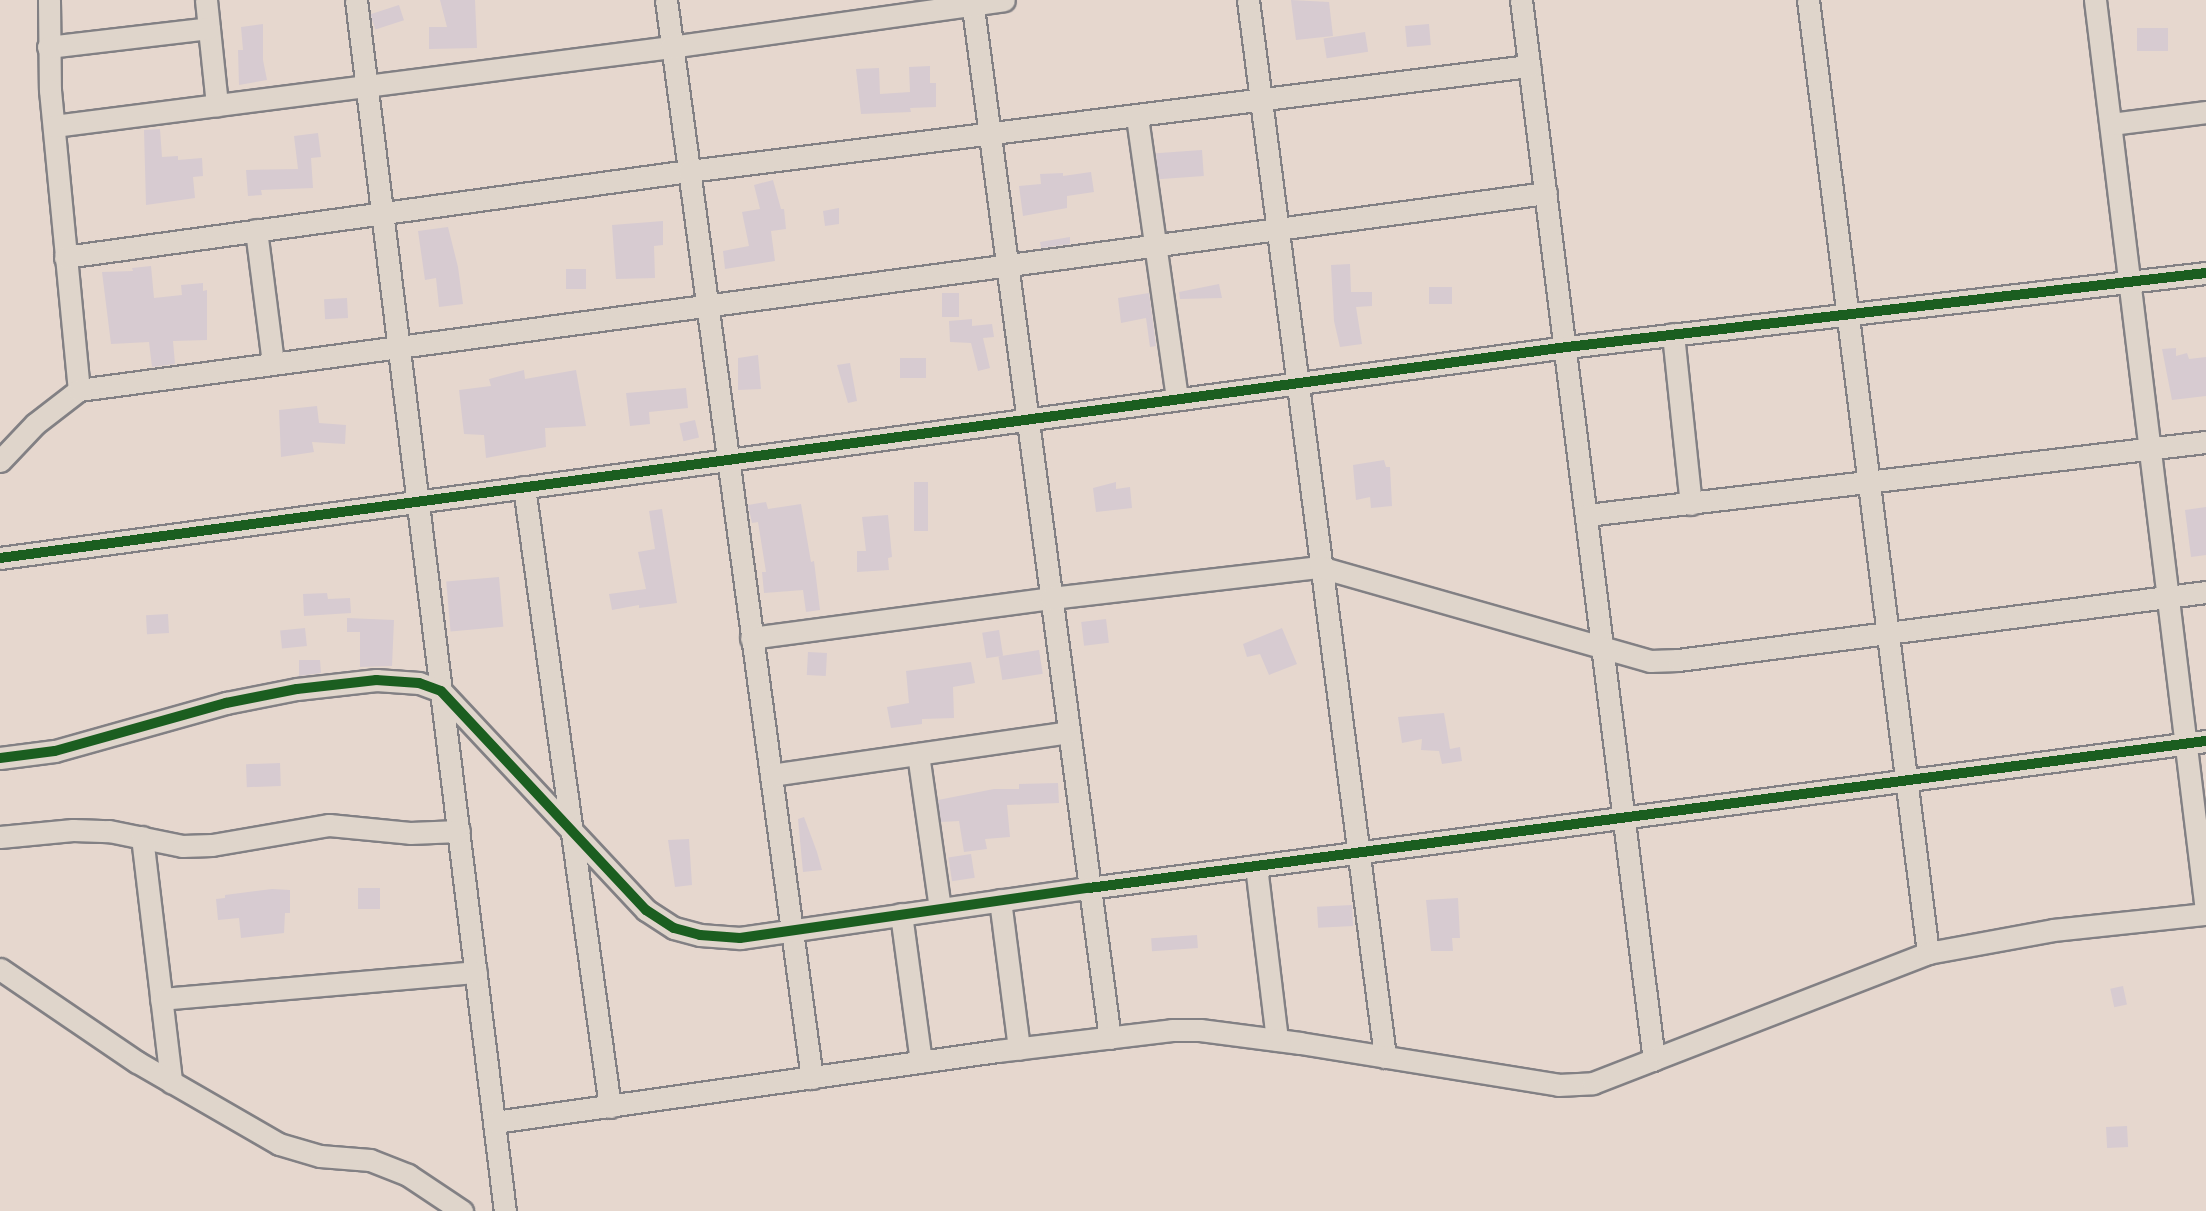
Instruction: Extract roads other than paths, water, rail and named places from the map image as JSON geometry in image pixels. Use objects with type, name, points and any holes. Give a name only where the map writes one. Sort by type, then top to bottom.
[{"type":"street","points":[[49,0],[48,47],[79,390]]},
{"type":"street","points":[[206,0],[218,105]]},
{"type":"street","points":[[356,0],[505,1211]]},
{"type":"street","points":[[666,0],[812,1079]]},
{"type":"street","points":[[54,125],[671,47],[972,2],[1004,0]]},
{"type":"street","points":[[1248,0],[1385,1057]]},
{"type":"street","points":[[1521,0],[1567,347],[1654,1060]]},
{"type":"street","points":[[1808,0],[1928,953]]},
{"type":"street","points":[[495,1122],[1019,1048],[1200,1030],[1558,1085],[1593,1083],[1928,953],[2053,930],[2206,913],[2197,742],[2169,597],[2095,0]]},
{"type":"street","points":[[972,2],[992,134],[1007,266],[1110,1038]]},
{"type":"street","points":[[48,47],[209,28]]},
{"type":"street","points":[[65,257],[689,171],[1529,66]]},
{"type":"street","points":[[2111,124],[2206,111]]},
{"type":"street","points":[[1137,117],[1177,399]]},
{"type":"street","points":[[0,461],[36,424],[79,390],[1546,193]]},
{"type":"street","points":[[256,230],[273,363]]},
{"type":"street","points":[[0,558],[1567,347],[2206,272]]},
{"type":"street","points":[[1672,334],[1691,504]]},
{"type":"street","points":[[1587,515],[2206,442]]},
{"type":"street","points":[[524,486],[610,1107]]},
{"type":"street","points":[[751,638],[1051,597],[1320,567],[1650,661],[1678,660],[2206,593]]},
{"type":"street","points":[[0,758],[55,751],[226,703],[297,689],[376,680],[419,683],[441,691],[646,910],[674,928],[700,935],[740,938],[940,908],[2197,742]]},
{"type":"street","points":[[771,775],[1069,732]]},
{"type":"street","points":[[918,754],[940,908]]},
{"type":"street","points":[[0,838],[72,830],[109,831],[182,846],[212,845],[329,825],[410,833],[458,831]]},
{"type":"street","points":[[142,837],[171,1082]]},
{"type":"street","points":[[1256,866],[1277,1040]]},
{"type":"street","points":[[1000,900],[1019,1048]]},
{"type":"street","points":[[901,914],[921,1062]]},
{"type":"street","points":[[0,969],[171,1082],[279,1144],[320,1156],[370,1160],[408,1175],[462,1211]]},
{"type":"street","points":[[161,999],[476,972]]}]
